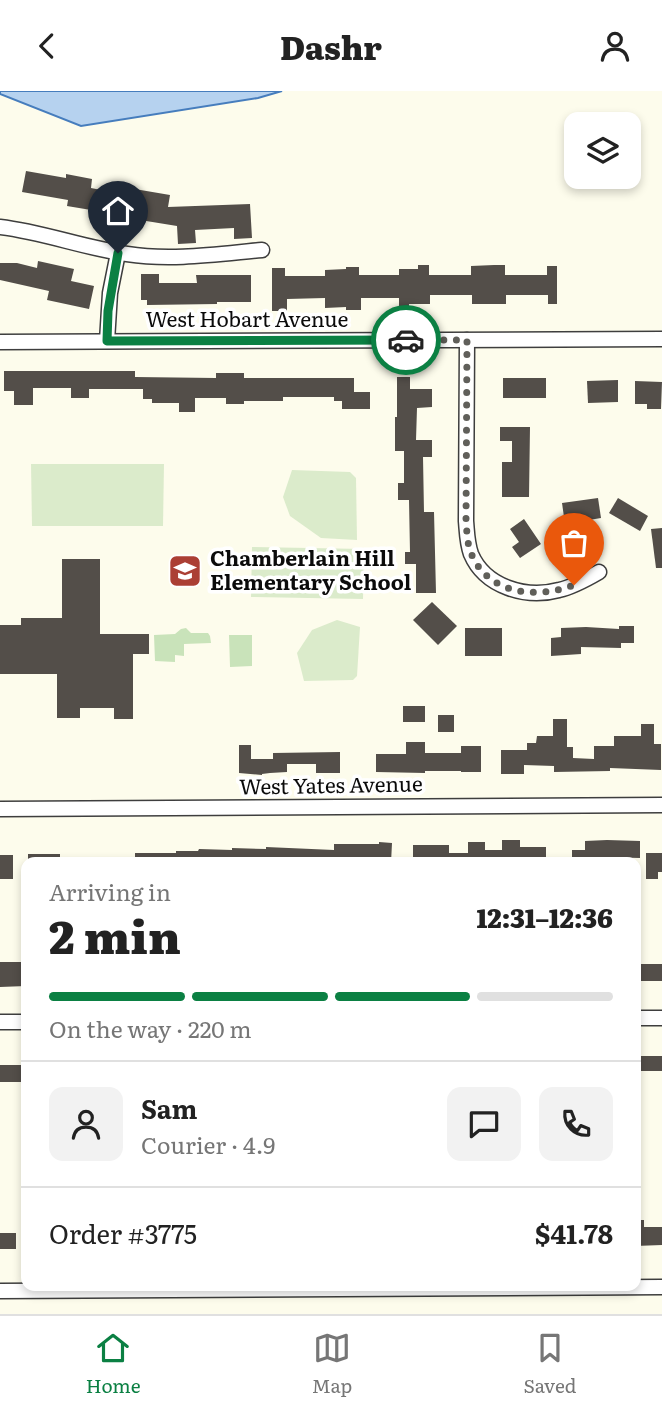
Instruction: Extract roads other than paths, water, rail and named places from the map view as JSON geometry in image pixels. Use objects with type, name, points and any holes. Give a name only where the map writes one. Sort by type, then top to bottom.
[{"type":"street","points":[[0,227],[118,253],[164,257],[262,250]]},
{"type":"street","points":[[107,341],[108,311],[118,253]]},
{"type":"street","name":"West Hobart Avenue","points":[[0,342],[662,339]]},
{"type":"street","points":[[467,340],[466,521],[469,548],[477,563],[495,582],[520,592],[560,590],[599,572]]},
{"type":"street","name":"West Yates Avenue","points":[[0,809],[662,805]]},
{"type":"street","points":[[641,1018],[662,1018]]},
{"type":"street","points":[[0,1022],[21,1022]]},
{"type":"street","points":[[641,1287],[662,1287]]},
{"type":"street","points":[[0,1291],[21,1291]]},
{"type":"water","points":[[0,91],[282,91],[258,98],[81,126],[0,94]]},
{"type":"place","name":"Chamberlain Hill Elementary School","points":[[185,571]]}]
